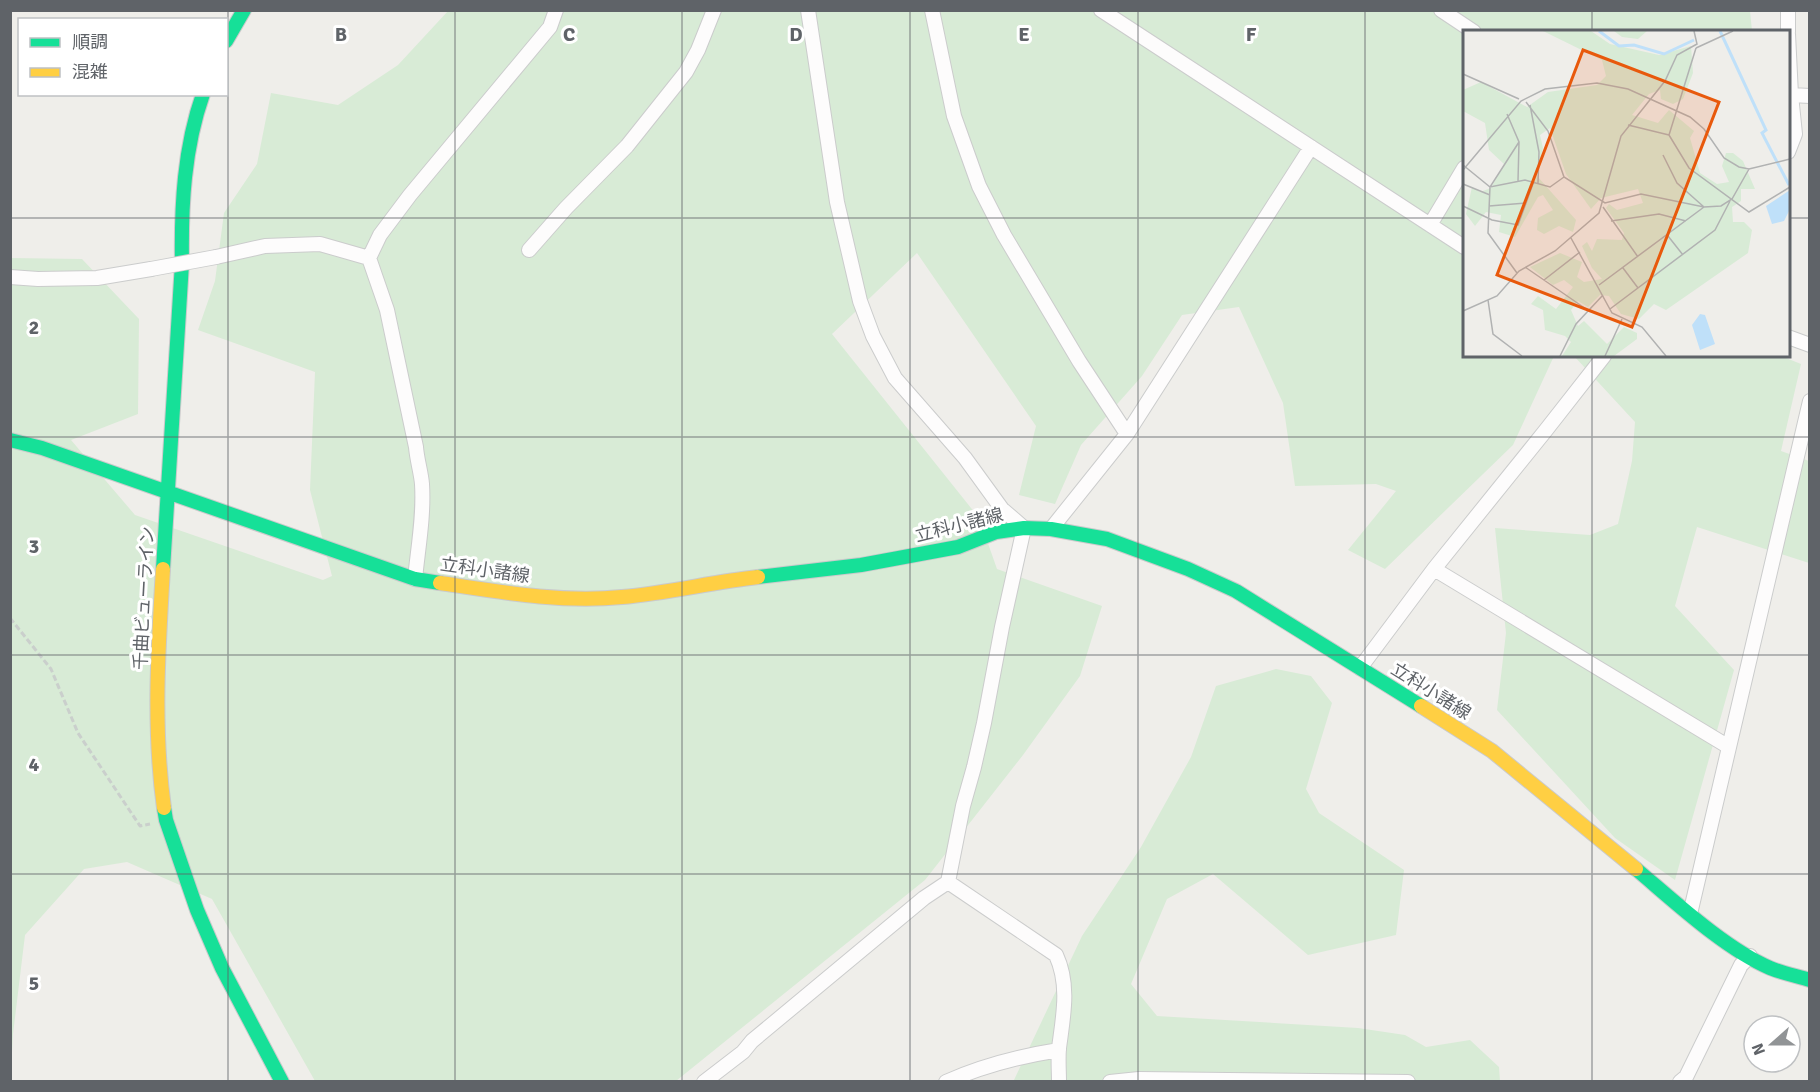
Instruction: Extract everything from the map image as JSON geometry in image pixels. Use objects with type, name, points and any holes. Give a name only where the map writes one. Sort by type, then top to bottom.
[{"type":"main road","points":[[228,38],[244,10]]},
{"type":"main road","name":"千曲ビューライン","points":[[202,96],[197,108],[187,158],[181,237],[182,263],[157,669],[160,779],[166,820],[185,878],[222,968],[282,1082]]},
{"type":"main road","name":"立科小諸線","points":[[10,440],[42,448],[415,579],[507,593],[579,599],[624,597],[736,579],[861,565],[958,547],[996,532],[1024,528],[1051,529],[1107,539],[1227,586],[1360,668],[1492,751],[1557,802],[1689,914],[1732,946],[1770,968],[1809,980]]},
{"type":"street","points":[[415,579],[422,483],[387,310],[369,258],[380,235],[410,195],[550,27],[556,10]]},
{"type":"street","points":[[529,250],[566,208],[627,146],[686,72],[698,50],[714,10]]},
{"type":"street","points":[[704,1082],[743,1052],[761,1034],[924,898],[948,882],[963,806],[984,723],[1024,528],[1002,509],[965,458],[895,378],[873,336],[860,301],[837,202],[808,10]]},
{"type":"street","points":[[932,10],[954,116],[980,186],[1010,245],[1079,361],[1127,434]]},
{"type":"street","points":[[1101,10],[1463,246]]},
{"type":"street","points":[[1441,10],[1471,30]]},
{"type":"street","points":[[1788,10],[1788,30]]},
{"type":"street","points":[[1790,74],[1795,134],[1790,147]]},
{"type":"street","points":[[1791,95],[1809,96]]},
{"type":"street","points":[[1051,529],[1127,434],[1311,147]]},
{"type":"street","points":[[1430,225],[1463,170]]},
{"type":"street","points":[[10,278],[97,278],[265,246],[320,244],[369,258]]},
{"type":"street","points":[[1790,338],[1809,345]]},
{"type":"street","points":[[1360,668],[1434,569],[1603,357]]},
{"type":"street","points":[[1689,914],[1809,401]]},
{"type":"street","points":[[1434,569],[1729,747]]},
{"type":"street","points":[[948,882],[1056,955],[1061,966],[1065,1017],[1059,1050],[1059,1082]]},
{"type":"street","points":[[1680,1082],[1686,1077],[1741,965],[1750,956]]},
{"type":"street","points":[[946,1082],[962,1074],[1024,1056],[1059,1050]]},
{"type":"street","points":[[1110,1082],[1139,1079],[1408,1082]]},
{"type":"path","points":[[10,618],[51,669],[78,734],[140,826],[166,820]]},
{"type":"green space","points":[[448,11],[1750,11],[1752,30],[1463,30],[1463,357],[1554,357],[1513,445],[1385,569],[1348,550],[1396,491],[1376,484],[1295,486],[1283,403],[1239,307],[1182,315],[1142,376],[1081,445],[1055,504],[1019,495],[1036,426],[917,253],[832,334],[979,518],[997,569],[1102,606],[1080,676],[1023,755],[925,880],[676,1081],[315,1081],[212,899],[127,862],[84,869],[25,935],[11,1071],[11,258],[82,259],[139,319],[138,414],[71,440],[135,515],[323,580],[332,576],[310,490],[315,372],[198,330],[215,281],[224,213],[257,164],[271,93],[338,105],[398,65]]},
{"type":"green space","points":[[1575,357],[1784,357],[1801,364],[1781,451],[1809,461],[1809,563],[1697,527],[1675,606],[1734,670],[1675,880],[1615,838],[1497,710],[1506,633],[1495,528],[1590,535],[1618,524],[1632,461],[1635,422]]},
{"type":"green space","points":[[1276,669],[1311,676],[1332,703],[1306,789],[1319,813],[1404,870],[1396,935],[1308,955],[1213,874],[1167,899],[1131,984],[1157,1016],[1358,1028],[1405,1035],[1426,1047],[1470,1040],[1499,1067],[1500,1081],[1004,1082],[1014,1080],[1082,936],[1141,847],[1191,757],[1216,686]]},
{"type":"traffic: fast","points":[[228,38],[244,10]]},
{"type":"traffic: fast","points":[[163,569],[182,263],[183,199],[188,156],[202,96]]},
{"type":"traffic: fast","points":[[10,440],[42,448],[415,579],[440,583]]},
{"type":"traffic: fast","points":[[758,577],[861,565],[958,547],[996,532],[1024,528],[1051,529],[1107,539],[1188,569],[1236,591],[1421,706]]},
{"type":"traffic: fast","points":[[164,808],[197,910],[222,968],[282,1082]]},
{"type":"traffic: fast","points":[[1636,869],[1735,949],[1770,968],[1810,980]]},
{"type":"traffic: slow","points":[[163,569],[158,659],[158,749],[164,808]]},
{"type":"traffic: slow","points":[[440,583],[531,596],[576,599],[639,595],[758,577]]},
{"type":"traffic: slow","points":[[1421,706],[1492,751],[1636,869]]}]
